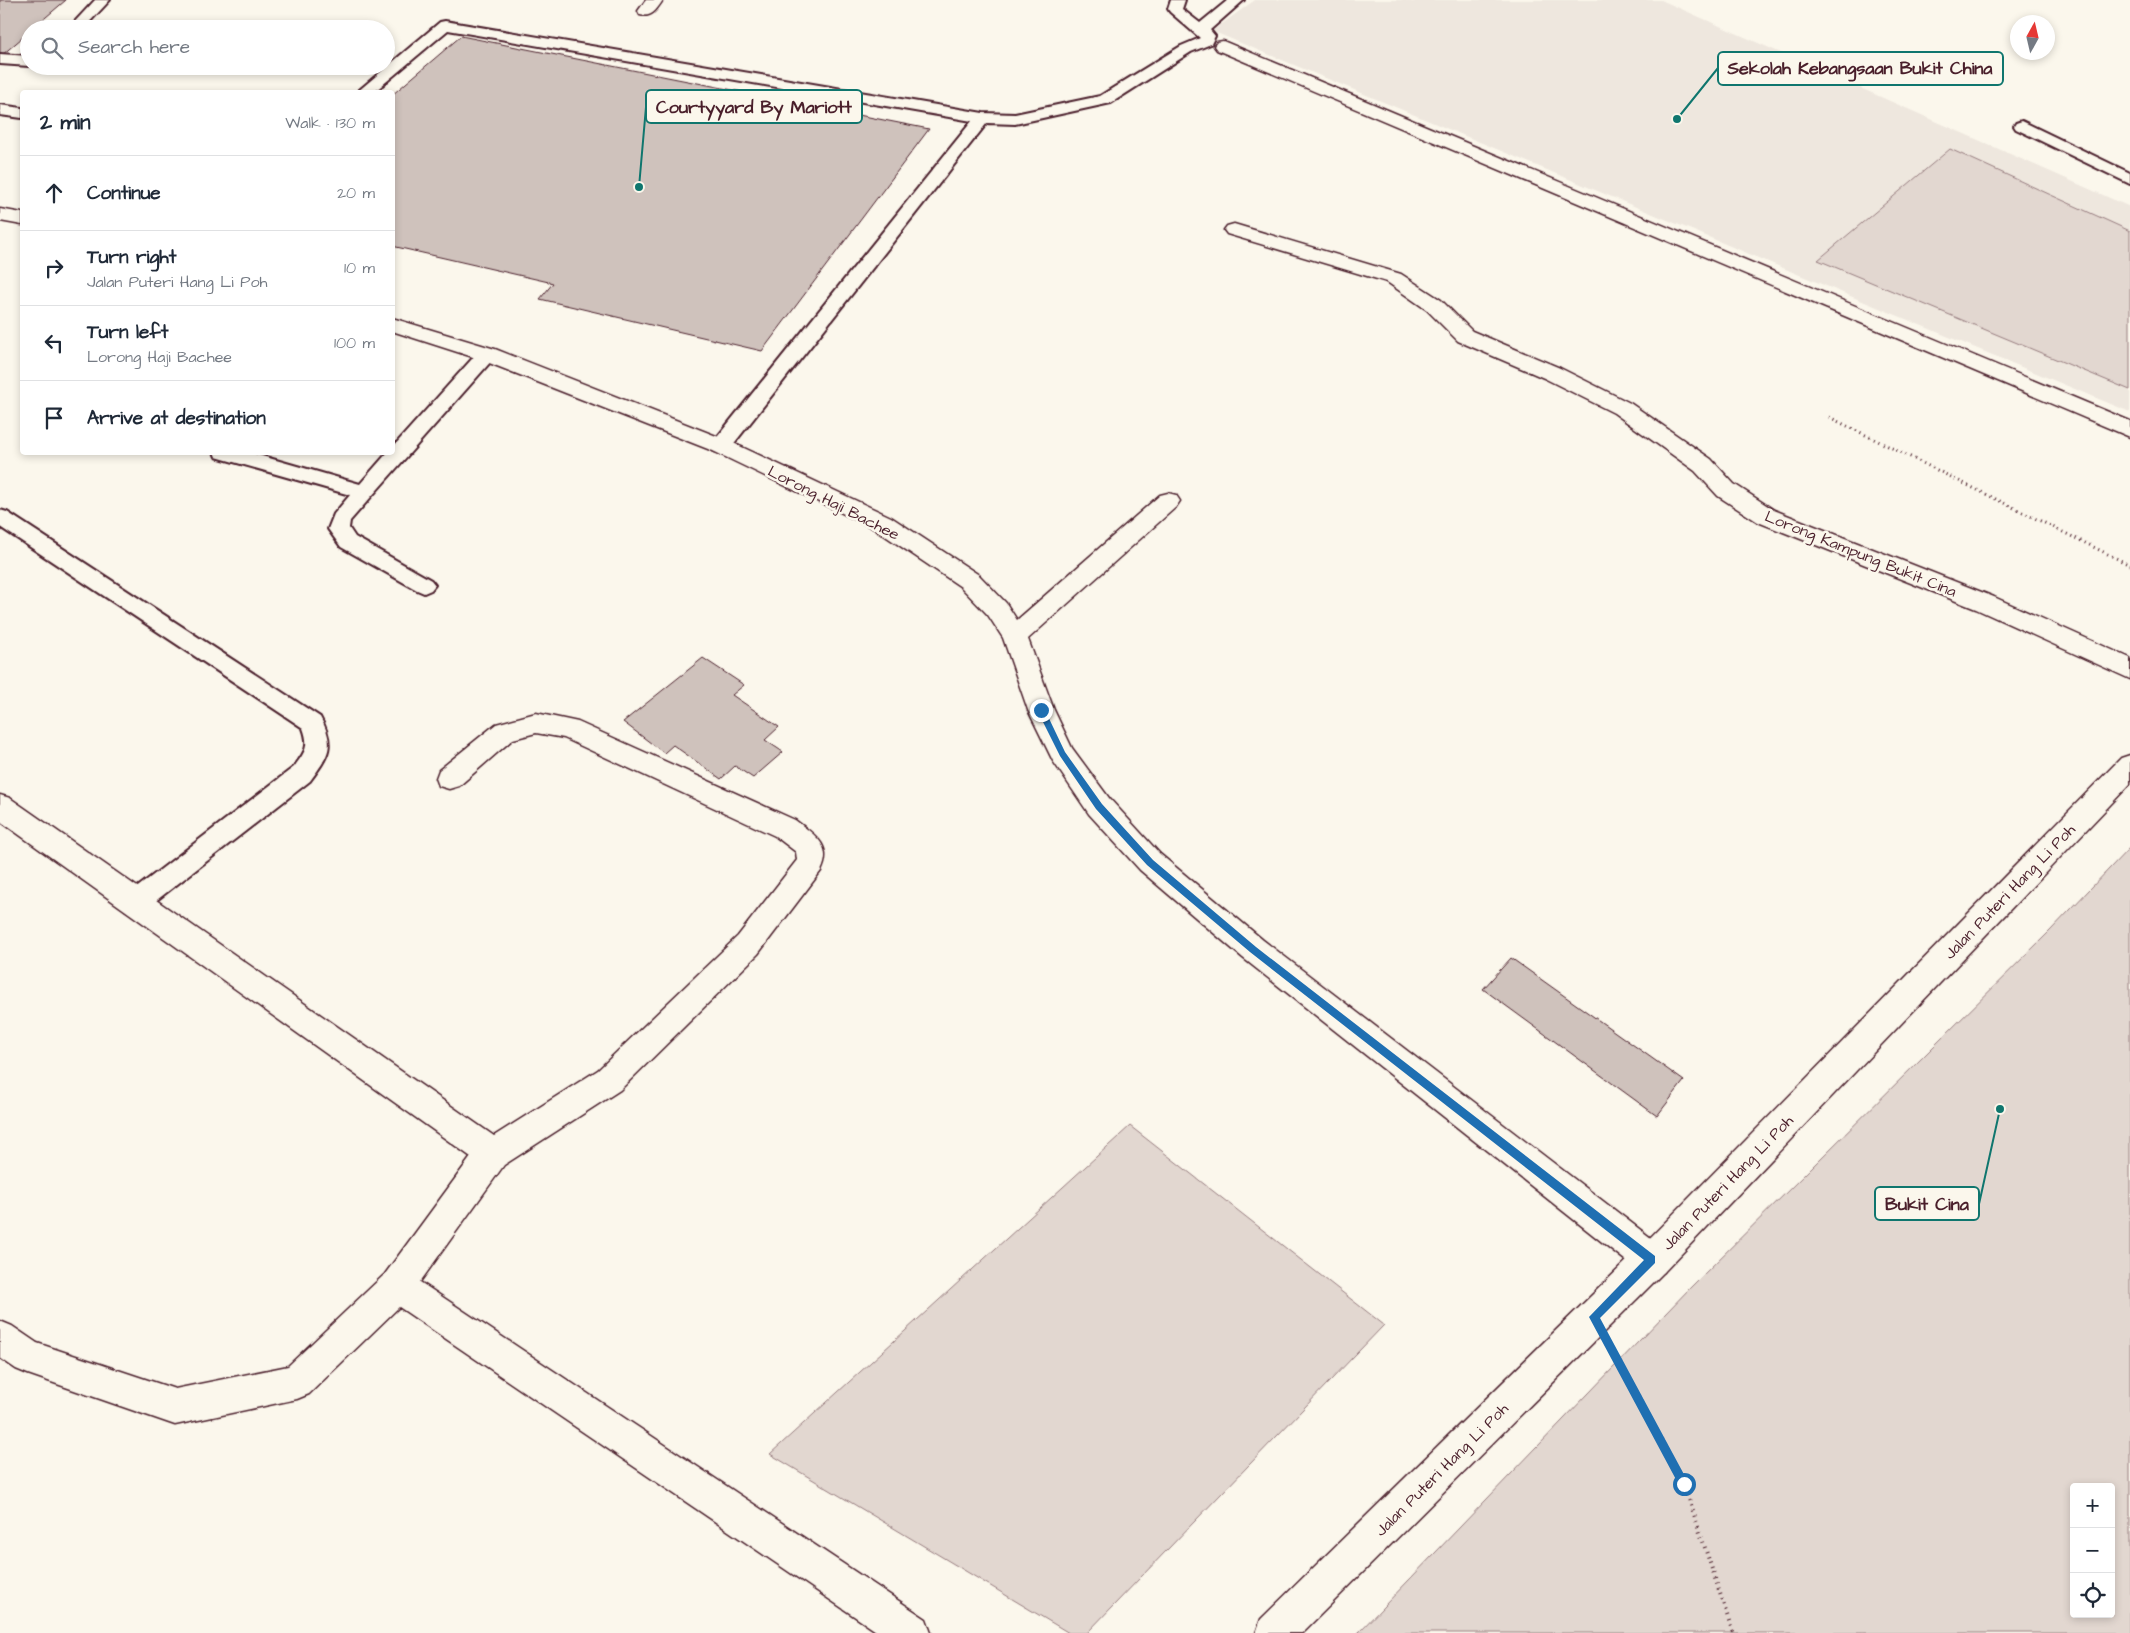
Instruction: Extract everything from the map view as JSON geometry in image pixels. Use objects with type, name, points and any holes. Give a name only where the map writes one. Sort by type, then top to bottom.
[{"type":"street","points":[[1223,46],[2130,430]]},
{"type":"street","points":[[0,215],[20,219]]},
{"type":"street","name":"Lorong Kampung Bukit Cina","points":[[1234,230],[1394,278],[1434,306],[1465,336],[1552,373],[1622,408],[1703,465],[1726,490],[1766,516],[1984,603],[2130,669]]},
{"type":"street","name":"Lorong Haji Bachee","points":[[395,325],[487,354],[721,446],[883,523],[970,581],[997,609],[1015,636],[1041,710],[1062,754],[1099,806],[1150,862],[1253,949],[1652,1260]]},
{"type":"street","points":[[1015,636],[1168,501]]},
{"type":"street","points":[[0,1338],[28,1357],[175,1407],[297,1382],[397,1286],[493,1154],[608,1080],[748,945],[811,863],[809,846],[785,828],[570,729],[536,723],[505,731],[449,778]]},
{"type":"street","name":"Jalan Puteri Hang Li Poh","points":[[1275,1633],[1652,1260],[2130,766]]},
{"type":"street","points":[[0,806],[493,1154]]},
{"type":"street","points":[[397,1286],[912,1633]]},
{"type":"lane","points":[[84,20],[103,0]]},
{"type":"lane","points":[[395,67],[445,25],[982,118],[1015,120],[1105,100],[1186,49],[1206,41],[1208,36],[1202,28],[1180,16],[1175,9],[1178,0]]},
{"type":"lane","points":[[1202,28],[1237,0]]},
{"type":"lane","points":[[0,59],[20,60]]},
{"type":"lane","points":[[367,90],[385,75]]},
{"type":"lane","points":[[0,110],[20,113]]},
{"type":"lane","points":[[721,446],[982,118]]},
{"type":"lane","points":[[2022,126],[2130,179]]},
{"type":"lane","points":[[424,585],[348,542],[338,529],[341,519],[487,354]]},
{"type":"lane","points":[[234,455],[364,492]]},
{"type":"lane","points":[[0,517],[312,723],[319,741],[314,758],[302,774],[135,902]]},
{"type":"path","points":[[1829,417],[2130,565]]},
{"type":"path","points":[[1594,1317],[1684,1484],[1733,1633]]},
{"type":"shaded area","points":[[1255,0],[1406,0],[1413,2],[1416,0],[1661,0],[2130,207],[2130,412],[1212,31]]},
{"type":"shaded area","points":[[1950,149],[2130,231],[2130,390],[1818,260]]},
{"type":"shaded area","points":[[2130,847],[2130,1633],[1358,1633],[1691,1287],[2050,931]]},
{"type":"shaded area","points":[[1130,1126],[1384,1325],[1087,1633],[1069,1633],[770,1454]]},
{"type":"building","points":[[0,0],[66,0],[43,20],[20,20],[20,40],[2,55],[0,54]]},
{"type":"building","points":[[461,36],[929,129],[762,351],[540,299],[553,283],[395,247],[395,92]]},
{"type":"building","points":[[703,658],[744,685],[732,695],[779,727],[765,740],[783,752],[753,778],[735,766],[721,779],[673,745],[664,753],[623,722]]},
{"type":"building","points":[[1511,958],[1684,1081],[1657,1116],[1483,989]]},
{"type":"place","name":"Sekolah Kebangsaan Bukit China","points":[[1677,119]]},
{"type":"place","name":"Courtyyard By Mariott","points":[[639,187]]},
{"type":"place","name":"Bukit Cina","points":[[2000,1109]]},
{"type":"route","points":[[1041,710],[1062,754],[1099,806],[1150,862],[1253,949],[1652,1260],[1594,1317],[1684,1484]]}]
